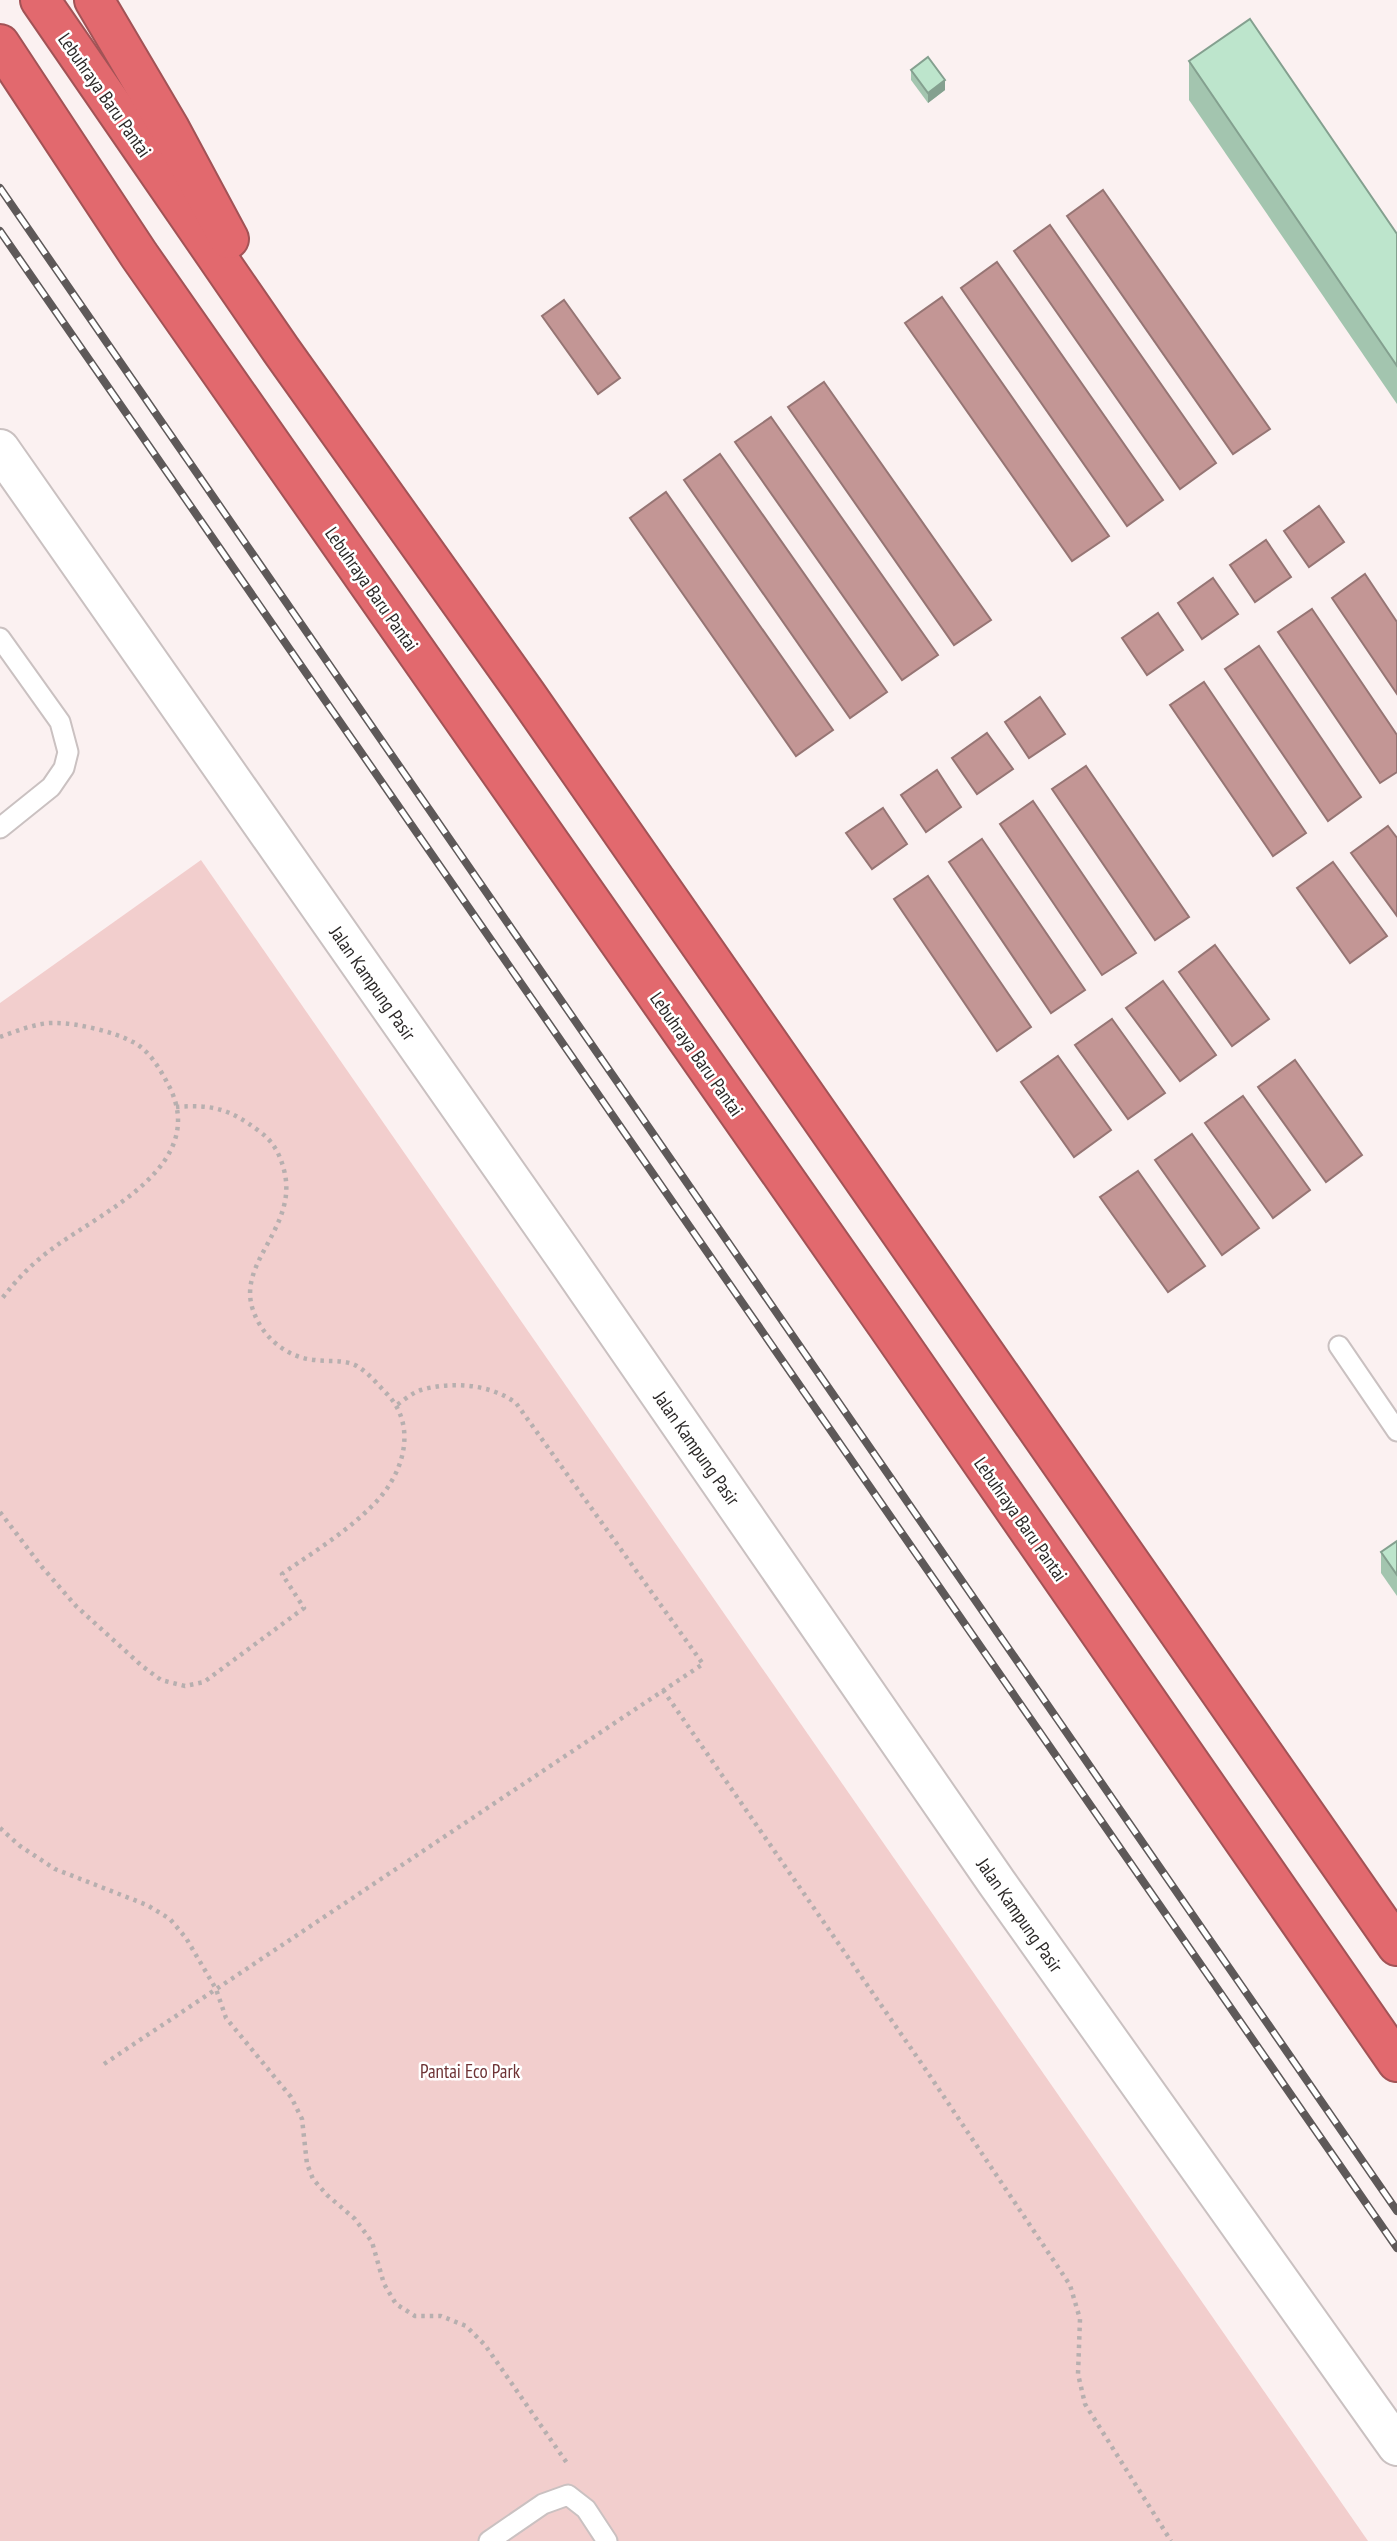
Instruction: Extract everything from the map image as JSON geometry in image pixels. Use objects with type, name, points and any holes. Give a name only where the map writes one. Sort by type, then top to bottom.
[{"type":"highway","name":"Lebuhraya Baru Pantai","points":[[40,0],[281,350],[526,694],[1397,1946]]},
{"type":"highway","points":[[94,0],[211,203],[253,285],[281,350]]},
{"type":"highway","name":"Lebuhraya Baru Pantai","points":[[0,44],[139,255],[902,1347],[1397,2062]]},
{"type":"street","name":"Jalan Kampung Pasir","points":[[0,449],[571,1266],[997,1883],[1397,2446]]},
{"type":"lane","points":[[0,639],[60,722],[68,752],[64,768],[51,787],[0,828]]},
{"type":"lane","points":[[1339,1346],[1397,1431]]},
{"type":"lane","points":[[489,2541],[543,2504],[568,2495],[586,2509],[607,2541]]},
{"type":"path","points":[[0,1037],[55,1022],[125,1037],[143,1047],[161,1071],[173,1094],[179,1117],[176,1138],[160,1167],[134,1195],[57,1245],[24,1271],[0,1301]]},
{"type":"path","points":[[0,1511],[42,1567],[76,1606],[161,1680],[185,1686],[204,1682],[304,1608],[282,1574],[373,1505],[389,1485],[403,1455],[405,1428],[397,1405],[373,1378],[355,1365],[337,1360],[293,1356],[275,1343],[260,1325],[252,1308],[251,1282],[257,1264],[280,1224],[286,1202],[287,1183],[281,1159],[271,1140],[225,1109],[204,1105],[176,1107]]},
{"type":"path","points":[[104,2064],[703,1664],[516,1403],[501,1392],[474,1386],[443,1386],[418,1391],[397,1405]]},
{"type":"path","points":[[663,1690],[926,2070],[1070,2286],[1080,2319],[1078,2374],[1085,2404],[1171,2541]]},
{"type":"path","points":[[0,1828],[20,1846],[55,1868],[147,1905],[170,1919],[186,1938],[216,1989],[226,2018],[291,2097],[302,2119],[306,2164],[313,2179],[355,2219],[372,2242],[384,2284],[396,2304],[415,2316],[442,2316],[466,2326],[485,2345],[576,2476]]},
{"type":"green space","name":"Pantai Eco Park","points":[[201,860],[1368,2541],[0,2541],[0,1003]]},
{"type":"shaded area","points":[[1103,190],[1270,429],[1233,454],[1067,216]]},
{"type":"shaded area","points":[[1050,225],[1216,463],[1180,489],[1014,251]]},
{"type":"shaded area","points":[[997,262],[1163,500],[1127,526],[961,288]]},
{"type":"shaded area","points":[[942,297],[1109,536],[1072,561],[905,323]]},
{"type":"shaded area","points":[[564,300],[620,378],[598,394],[542,316]]},
{"type":"shaded area","points":[[824,382],[991,620],[954,645],[788,407]]},
{"type":"shaded area","points":[[771,417],[938,655],[902,680],[735,442]]},
{"type":"shaded area","points":[[720,454],[887,692],[850,718],[684,480]]},
{"type":"shaded area","points":[[666,492],[833,730],[796,756],[630,518]]},
{"type":"shaded area","points":[[1319,506],[1344,542],[1309,567],[1284,531]]},
{"type":"shaded area","points":[[1266,540],[1291,577],[1255,602],[1230,565]]},
{"type":"shaded area","points":[[1365,574],[1397,622],[1397,694],[1332,598]]},
{"type":"shaded area","points":[[1213,578],[1238,614],[1202,639],[1178,603]]},
{"type":"shaded area","points":[[1312,609],[1397,735],[1397,772],[1380,783],[1278,632]]},
{"type":"shaded area","points":[[1158,613],[1183,650],[1147,675],[1122,638]]},
{"type":"shaded area","points":[[1259,646],[1361,797],[1328,821],[1225,669]]},
{"type":"shaded area","points":[[1204,682],[1306,833],[1273,856],[1170,705]]},
{"type":"shaded area","points":[[1040,697],[1065,734],[1029,758],[1005,722]]},
{"type":"shaded area","points":[[987,733],[1013,769],[977,794],[952,758]]},
{"type":"shaded area","points":[[1086,766],[1189,917],[1155,940],[1052,789]]},
{"type":"shaded area","points":[[937,770],[961,807],[926,832],[901,795]]},
{"type":"shaded area","points":[[1033,801],[1136,953],[1102,975],[1000,824]]},
{"type":"shaded area","points":[[883,808],[907,844],[872,869],[846,833]]},
{"type":"shaded area","points":[[1388,826],[1397,838],[1397,916],[1351,853]]},
{"type":"shaded area","points":[[982,839],[1085,990],[1051,1013],[949,862]]},
{"type":"shaded area","points":[[1333,862],[1387,936],[1350,963],[1297,888]]},
{"type":"shaded area","points":[[928,876],[1031,1027],[997,1051],[894,899]]},
{"type":"shaded area","points":[[1215,945],[1269,1019],[1232,1046],[1179,972]]},
{"type":"shaded area","points":[[1163,981],[1216,1055],[1180,1081],[1126,1008]]},
{"type":"shaded area","points":[[1112,1019],[1165,1093],[1128,1119],[1075,1045]]},
{"type":"shaded area","points":[[1058,1056],[1111,1130],[1074,1157],[1021,1082]]},
{"type":"shaded area","points":[[1295,1060],[1362,1155],[1326,1182],[1258,1087]]},
{"type":"shaded area","points":[[1243,1096],[1310,1190],[1273,1218],[1205,1123]]},
{"type":"shaded area","points":[[1192,1134],[1259,1228],[1222,1255],[1155,1160]]},
{"type":"shaded area","points":[[1138,1171],[1205,1266],[1168,1292],[1100,1197]]},
{"type":"building","points":[[1250,19],[1397,234],[1397,366],[1189,61]]},
{"type":"building","points":[[928,57],[945,80],[928,93],[911,70]]},
{"type":"building","points":[[1397,1541],[1397,1575],[1381,1552]]},
{"type":"railway","points":[[0,188],[1397,2211]]},
{"type":"railway","points":[[0,231],[1397,2248]]}]
